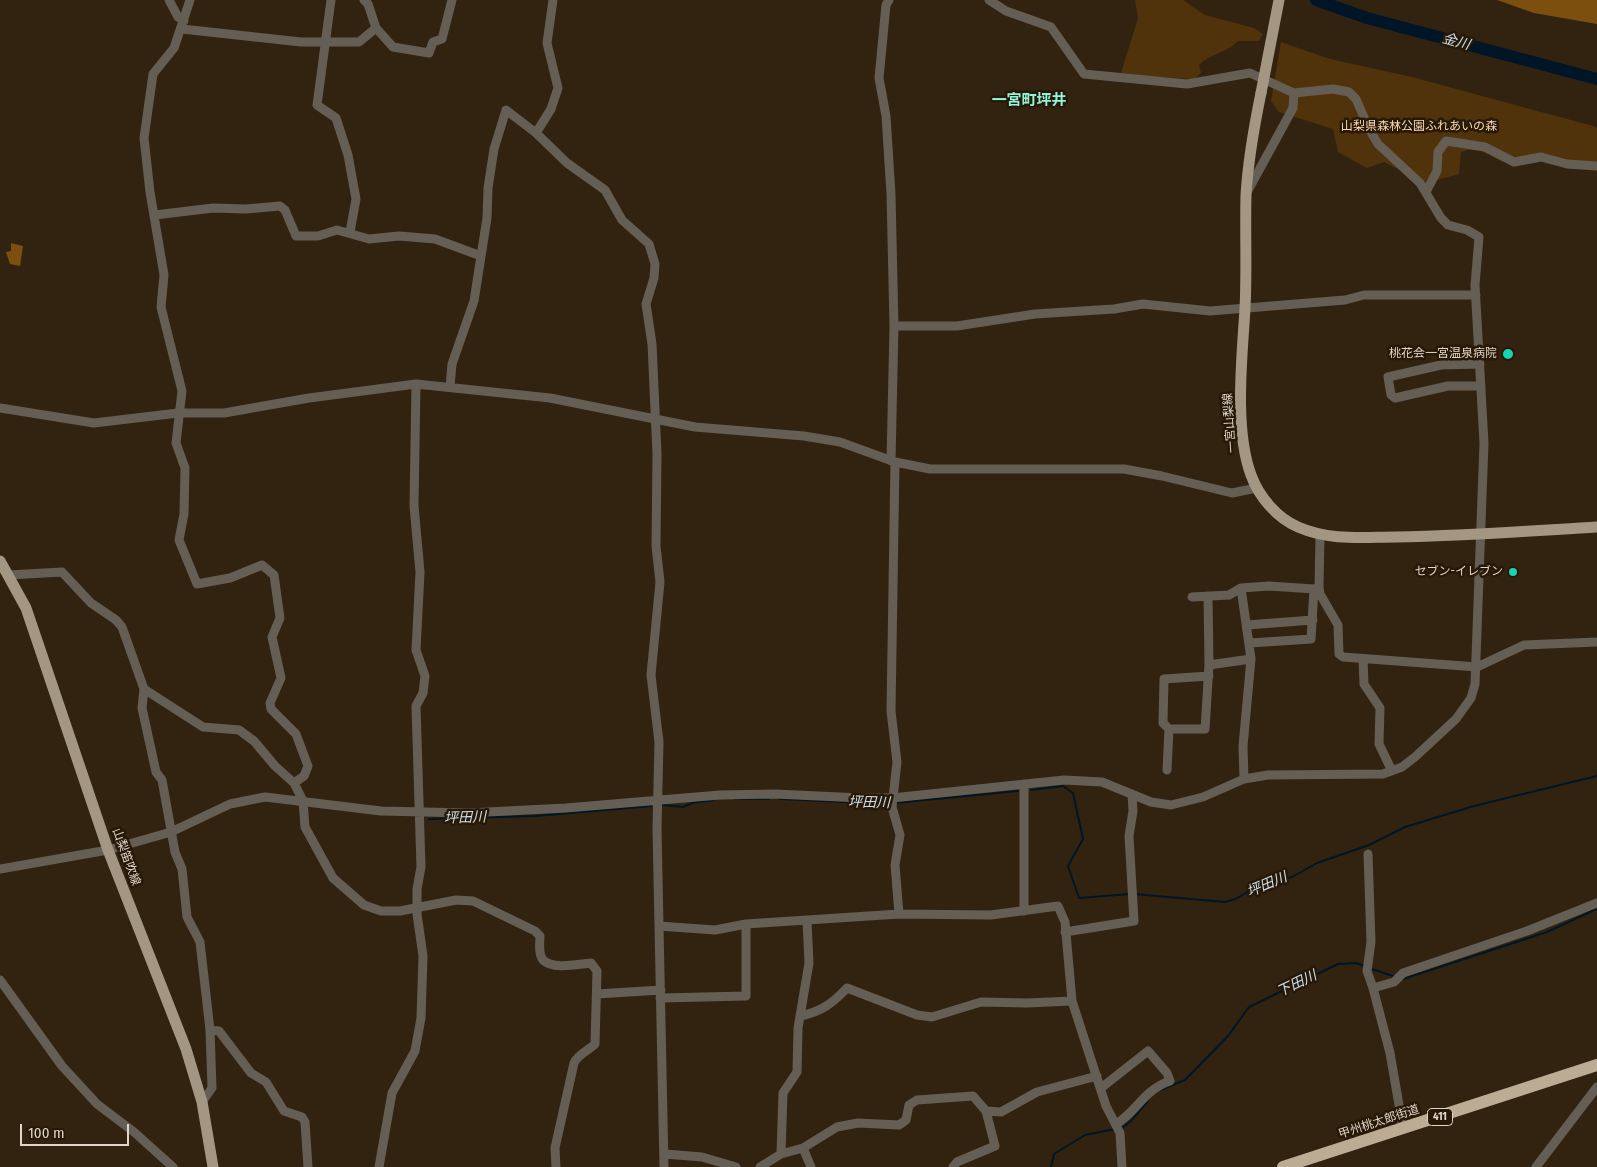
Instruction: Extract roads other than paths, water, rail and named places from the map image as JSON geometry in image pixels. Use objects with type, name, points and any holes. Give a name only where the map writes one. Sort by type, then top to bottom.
[{"type":"highway","name":"甲州桃太郎街道","points":[[1283,1167],[1597,1065]]},
{"type":"main road","name":"一宮山梨線","points":[[1279,0],[1251,143],[1246,194],[1245,310],[1242,338],[1242,436],[1246,458],[1257,488],[1280,516],[1297,527],[1320,535],[1346,538],[1597,527]]},
{"type":"main road","name":"山梨笛吹線","points":[[0,561],[26,608],[108,850],[186,1049],[202,1102],[213,1167]]},
{"type":"street","points":[[169,0],[183,25],[301,42],[359,42],[376,28]]},
{"type":"street","points":[[190,0],[174,48],[153,74],[144,138],[150,192],[164,275],[161,307],[182,391],[176,443],[185,468],[184,514],[179,540],[197,584],[230,578],[262,565],[274,575],[280,618],[272,637],[281,678],[270,703],[271,709],[296,734],[308,766],[304,776],[294,783]]},
{"type":"street","points":[[331,0],[317,105],[336,118],[348,155],[356,199],[350,232]]},
{"type":"street","points":[[364,0],[368,4],[376,28],[392,47],[429,53],[433,42],[442,39],[452,0]]},
{"type":"street","points":[[536,133],[551,109],[558,88],[547,43],[553,0]]},
{"type":"street","points":[[889,0],[886,5],[879,78],[886,116],[894,326],[891,711],[897,762],[892,802],[900,835],[895,865],[899,914]]},
{"type":"street","points":[[0,869],[108,850],[170,832],[218,808],[246,800],[266,797],[352,808],[419,812],[514,811],[720,795],[775,794],[861,798],[892,802],[1024,784],[1084,780],[1102,782],[1151,802],[1171,805],[1204,797],[1244,780],[1268,775],[1354,775],[1392,771],[1415,757],[1464,710],[1475,684],[1482,533],[1481,482],[1484,443],[1476,295],[1479,237],[1467,230],[1444,222],[1416,179],[1378,144],[1356,99],[1349,92],[1332,89],[1294,93],[1250,73],[1187,84],[1084,74],[1051,27],[1006,11],[989,0]]},
{"type":"street","points":[[1246,194],[1293,108],[1294,93]]},
{"type":"street","points":[[450,387],[452,364],[474,301],[494,149],[506,110],[536,133],[567,163],[605,190],[622,220],[642,236],[651,250],[655,272],[646,304],[652,344],[656,546],[660,582],[651,675],[659,742],[659,926],[664,1167]]},
{"type":"street","points":[[1426,192],[1438,171],[1438,152],[1446,141],[1484,148],[1514,162],[1541,157],[1567,164],[1597,166]]},
{"type":"street","points":[[155,215],[213,208],[246,209],[280,206],[285,210],[296,236],[318,236],[338,230],[370,239],[399,236],[435,239],[481,256]]},
{"type":"street","points":[[894,326],[957,326],[1035,314],[1114,309],[1143,304],[1176,306],[1197,311],[1245,310],[1309,301],[1345,300],[1364,295],[1476,295]]},
{"type":"street","points":[[1480,364],[1440,364],[1388,378],[1391,395],[1395,398],[1448,386],[1481,386]]},
{"type":"street","points":[[379,1167],[392,1093],[415,1051],[422,1018],[423,956],[417,907],[421,867],[416,706],[422,693],[425,676],[416,650],[420,572],[414,506],[416,384]]},
{"type":"street","points":[[0,408],[94,423],[178,413],[224,413],[310,398],[416,384],[550,398],[654,420],[840,442],[893,462],[930,469],[1124,470],[1162,476],[1232,493],[1257,488]]},
{"type":"street","points":[[1250,644],[1311,639],[1317,588],[1320,535]]},
{"type":"street","points":[[9,575],[62,572],[68,576],[91,603],[116,620],[122,627],[144,689],[142,708],[156,772],[162,780],[170,832],[182,869],[187,917],[200,942],[210,1030],[212,1088],[202,1102]]},
{"type":"street","points":[[1192,597],[1229,595],[1241,588],[1269,586],[1317,588]]},
{"type":"street","points":[[1241,588],[1251,659],[1243,746],[1244,780]]},
{"type":"street","points":[[1317,588],[1338,625],[1339,654],[1343,657],[1363,660],[1477,667],[1524,645],[1597,642]]},
{"type":"street","points":[[1208,596],[1209,676],[1206,729],[1169,729],[1163,723],[1164,680],[1209,676]]},
{"type":"street","points":[[1246,625],[1313,620]]},
{"type":"street","points":[[1209,665],[1251,659]]},
{"type":"street","points":[[1363,660],[1362,677],[1364,684],[1380,708],[1379,744],[1392,771]]},
{"type":"street","points":[[144,689],[203,727],[239,730],[254,741],[275,766],[294,783],[303,801],[305,827],[333,878],[364,905],[381,911],[400,911],[456,900],[473,901],[535,931],[540,936],[543,960],[551,964],[591,963],[597,971],[595,1044],[588,1051],[577,1056],[574,1063],[555,1148],[556,1167]]},
{"type":"street","points":[[1167,770],[1169,729]]},
{"type":"street","points":[[1024,784],[1024,911]]},
{"type":"street","points":[[1065,932],[1134,921],[1129,836],[1133,811],[1132,794]]},
{"type":"street","points":[[1368,854],[1370,942],[1367,966],[1390,1053],[1403,1128]]},
{"type":"street","points":[[1373,988],[1394,982],[1403,973],[1527,931],[1597,903]]},
{"type":"street","points":[[659,926],[715,930],[746,924],[899,914],[990,915],[1058,906],[1065,922],[1072,1001],[1106,1106],[1118,1129],[1122,1167]]},
{"type":"street","points":[[781,1154],[784,1093],[797,1072],[800,1016],[809,963],[807,921]]},
{"type":"street","points":[[597,994],[746,996],[746,924]]},
{"type":"street","points":[[0,980],[62,1066],[97,1104],[134,1132],[173,1167]]},
{"type":"street","points":[[800,1016],[817,1013],[833,1003],[847,988],[917,1015],[932,1017],[981,1002],[1027,1003],[1072,1001]]},
{"type":"street","points":[[210,1030],[219,1031],[251,1073],[266,1082],[284,1111],[302,1117],[306,1122],[308,1167]]},
{"type":"street","points":[[1101,1088],[1148,1052],[1167,1074],[1170,1081],[1150,1091],[1124,1119],[1118,1129]]},
{"type":"street","points":[[986,1111],[1001,1112],[1037,1092],[1097,1076]]},
{"type":"street","points":[[1536,1167],[1597,1087]]},
{"type":"street","points":[[760,1167],[781,1154],[803,1148],[825,1133],[848,1124],[900,1125],[906,1120],[909,1105],[918,1100],[973,1096],[986,1111],[995,1146],[957,1162],[953,1167]]},
{"type":"street","points":[[803,1148],[812,1167]]},
{"type":"street","points":[[664,1154],[702,1157],[736,1167]]},
{"type":"waterway","name":"金川","points":[[1316,0],[1367,18],[1597,79]]},
{"type":"waterway","name":"坪田川","points":[[1134,894],[1225,902],[1236,899],[1247,892],[1292,877],[1317,863],[1369,845],[1405,827],[1474,806],[1597,776]]},
{"type":"waterway","name":"坪田川","points":[[1031,790],[1063,786],[1073,793],[1083,839],[1068,866],[1079,898],[1130,894]]},
{"type":"waterway","name":"坪田川","points":[[895,803],[1018,791]]},
{"type":"waterway","name":"坪田川","points":[[734,799],[769,799]]},
{"type":"waterway","name":"坪田川","points":[[780,799],[890,804]]},
{"type":"waterway","name":"坪田川","points":[[663,805],[683,807],[692,803],[714,800]]},
{"type":"waterway","name":"坪田川","points":[[429,819],[536,816],[651,806]]},
{"type":"waterway","name":"下田川","points":[[1403,979],[1547,932],[1597,909]]},
{"type":"waterway","name":"下田川","points":[[1160,1090],[1185,1080],[1228,1036],[1249,1007],[1338,964],[1356,963],[1365,966]]},
{"type":"waterway","name":"下田川","points":[[1369,968],[1396,977]]},
{"type":"waterway","name":"下田川","points":[[1122,1128],[1131,1121],[1148,1101]]},
{"type":"waterway","name":"下田川","points":[[1051,1167],[1054,1154],[1085,1135],[1115,1129]]},
{"type":"place","name":"桃花会一宮温泉病院","points":[[1508,354]]},
{"type":"place","name":"セブン-イレブン","points":[[1513,572]]},
{"type":"district","name":"一宮町坪井","points":[[1029,101]]},
{"type":"park label","name":"山梨県森林公園ふれあいの森","points":[[1419,127]]}]
